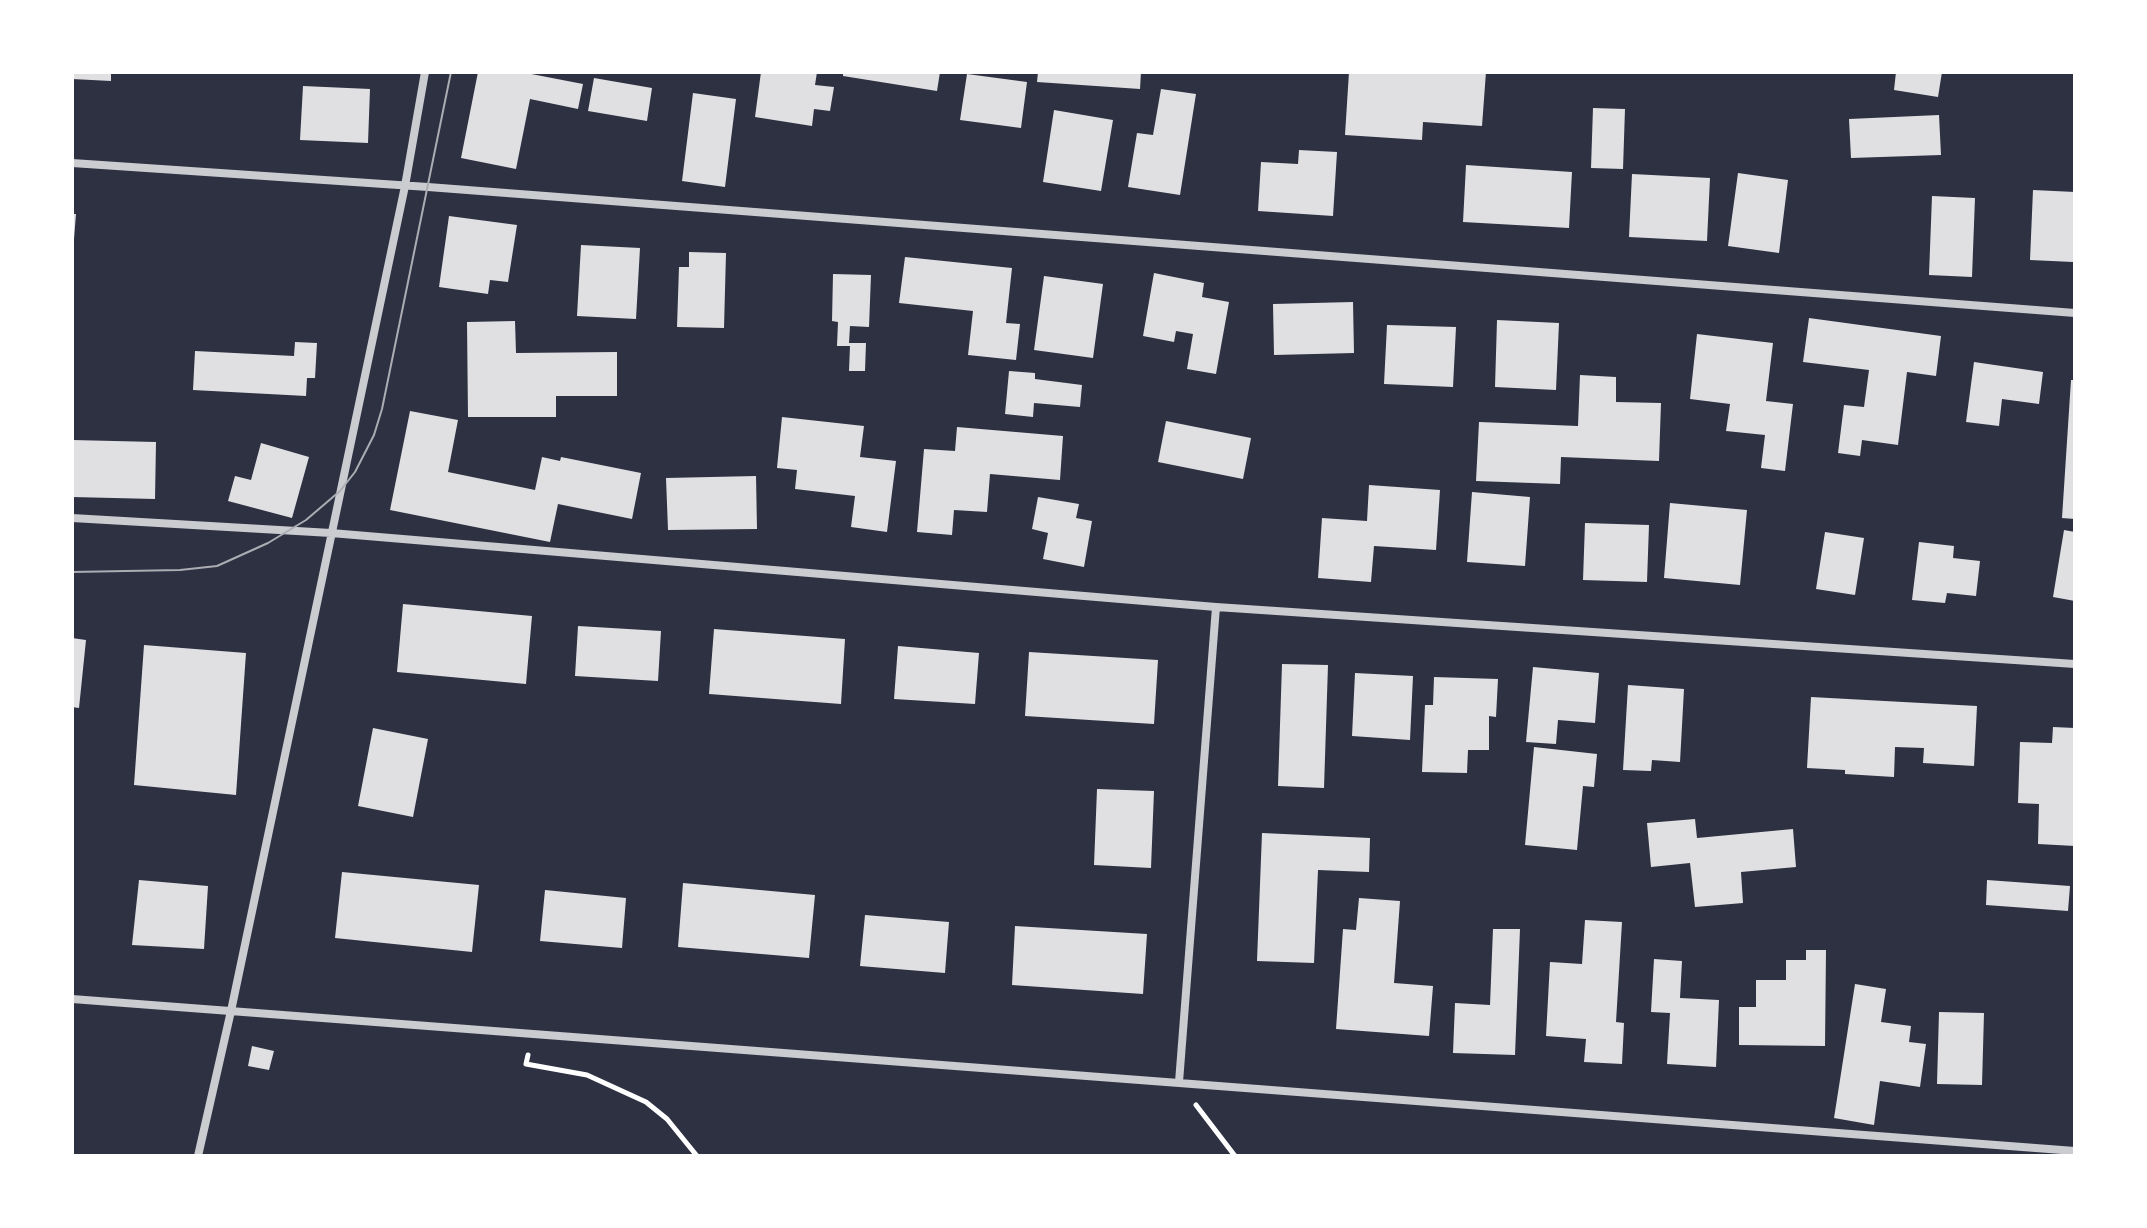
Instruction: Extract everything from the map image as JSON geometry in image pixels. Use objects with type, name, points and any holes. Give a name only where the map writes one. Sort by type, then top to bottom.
[{"type":"street","points":[[198,1154],[405,186],[425,72]]},
{"type":"street","points":[[72,163],[2075,313]]},
{"type":"street","points":[[72,518],[331,533],[1216,607],[2075,664]]},
{"type":"street","points":[[1179,1082],[1216,607]]},
{"type":"street","points":[[72,999],[2075,1151]]},
{"type":"path","points":[[530,1033],[526,1064],[587,1075],[646,1102],[667,1119],[697,1156]]},
{"type":"path","points":[[1179,1082],[1235,1156]]},
{"type":"building","points":[[72,72],[111,72],[111,81],[72,79]]},
{"type":"building","points":[[478,72],[521,72],[583,84],[578,109],[530,99],[516,169],[461,158]]},
{"type":"building","points":[[761,72],[817,72],[815,85],[834,87],[830,111],[814,109],[812,126],[755,117]]},
{"type":"building","points":[[843,72],[940,72],[937,91],[843,76]]},
{"type":"building","points":[[1038,72],[1141,72],[1140,89],[1037,82]]},
{"type":"building","points":[[1349,72],[1486,72],[1482,126],[1423,122],[1422,140],[1345,135]]},
{"type":"building","points":[[1896,72],[1942,72],[1938,97],[1894,90]]},
{"type":"building","points":[[967,74],[1027,82],[1021,128],[960,120]]},
{"type":"building","points":[[594,78],[652,88],[647,121],[588,111]]},
{"type":"building","points":[[303,86],[370,89],[368,143],[300,140]]},
{"type":"building","points":[[1161,89],[1196,94],[1180,195],[1128,187],[1137,133],[1153,135]]},
{"type":"building","points":[[693,93],[736,99],[725,187],[682,181]]},
{"type":"building","points":[[1593,108],[1625,109],[1623,169],[1591,168]]},
{"type":"building","points":[[1054,110],[1113,120],[1101,191],[1043,182]]},
{"type":"building","points":[[1939,115],[1941,155],[1851,158],[1849,119]]},
{"type":"building","points":[[1299,150],[1337,152],[1333,216],[1258,211],[1261,162],[1298,164]]},
{"type":"building","points":[[1466,165],[1572,172],[1569,228],[1463,222]]},
{"type":"building","points":[[1738,173],[1788,180],[1779,253],[1728,246]]},
{"type":"building","points":[[1632,174],[1710,178],[1707,241],[1629,237]]},
{"type":"building","points":[[2033,190],[2075,192],[2073,262],[2030,260]]},
{"type":"building","points":[[1932,196],[1975,198],[1972,277],[1929,275]]},
{"type":"building","points":[[72,214],[76,214],[74,239],[72,239]]},
{"type":"building","points":[[449,216],[517,225],[508,282],[490,280],[488,294],[439,287]]},
{"type":"building","points":[[581,245],[640,248],[636,319],[577,316]]},
{"type":"building","points":[[689,252],[726,253],[724,328],[677,327],[679,267],[689,267]]},
{"type":"building","points":[[905,257],[1012,268],[1006,323],[1020,324],[1016,360],[968,355],[973,311],[899,303]]},
{"type":"building","points":[[1154,273],[1204,283],[1202,297],[1229,302],[1216,374],[1187,369],[1193,334],[1176,331],[1174,342],[1143,336]]},
{"type":"building","points":[[833,274],[871,275],[869,327],[850,326],[849,343],[866,343],[865,371],[849,371],[850,346],[837,346],[838,322],[832,321]]},
{"type":"building","points":[[1044,276],[1103,284],[1093,358],[1034,350]]},
{"type":"building","points":[[1353,302],[1354,353],[1274,355],[1273,304]]},
{"type":"building","points":[[1809,318],[1941,336],[1936,376],[1907,372],[1898,445],[1862,440],[1860,456],[1838,453],[1844,405],[1864,407],[1869,370],[1803,362]]},
{"type":"building","points":[[1497,320],[1559,323],[1556,390],[1495,387]]},
{"type":"building","points":[[515,321],[516,353],[617,352],[617,396],[556,396],[556,417],[468,417],[467,322]]},
{"type":"building","points":[[1387,325],[1456,327],[1453,387],[1384,384]]},
{"type":"building","points":[[1697,334],[1773,343],[1766,401],[1793,404],[1785,471],[1761,468],[1765,435],[1726,431],[1730,404],[1690,399]]},
{"type":"building","points":[[295,342],[317,343],[315,378],[307,378],[306,396],[193,390],[195,351],[294,356]]},
{"type":"building","points":[[1974,362],[2043,372],[2039,404],[2002,399],[1999,426],[1966,422]]},
{"type":"building","points":[[1009,371],[1035,373],[1035,379],[1082,385],[1080,407],[1034,403],[1033,417],[1005,414]]},
{"type":"building","points":[[1580,375],[1616,377],[1616,402],[1661,403],[1659,461],[1561,457],[1560,484],[1476,481],[1479,422],[1578,426]]},
{"type":"building","points":[[2071,380],[2075,380],[2075,519],[2062,518]]},
{"type":"building","points":[[410,411],[458,420],[448,472],[535,490],[542,457],[560,461],[561,457],[641,473],[632,519],[558,504],[550,542],[390,510]]},
{"type":"building","points":[[782,417],[864,426],[860,457],[896,461],[887,532],[851,527],[855,496],[795,489],[797,470],[777,468]]},
{"type":"building","points":[[1166,421],[1251,438],[1243,479],[1158,462]]},
{"type":"building","points":[[957,427],[1063,436],[1060,480],[990,474],[987,512],[954,510],[952,535],[917,532],[924,449],[955,451]]},
{"type":"building","points":[[72,440],[156,442],[155,499],[72,497]]},
{"type":"building","points":[[261,443],[309,457],[292,518],[228,501],[235,476],[251,480]]},
{"type":"building","points":[[756,476],[757,529],[668,530],[666,478]]},
{"type":"building","points":[[1369,485],[1440,490],[1436,550],[1374,546],[1371,582],[1318,578],[1322,518],[1367,521]]},
{"type":"building","points":[[1472,492],[1530,497],[1525,566],[1467,562]]},
{"type":"building","points":[[1038,497],[1079,504],[1076,518],[1092,521],[1084,567],[1043,559],[1048,533],[1032,529]]},
{"type":"building","points":[[1670,503],[1747,510],[1740,585],[1664,578]]},
{"type":"building","points":[[1585,523],[1649,525],[1647,582],[1583,580]]},
{"type":"building","points":[[2064,530],[2075,532],[2075,601],[2053,597]]},
{"type":"building","points":[[1825,532],[1864,538],[1855,595],[1816,589]]},
{"type":"building","points":[[1919,542],[1954,546],[1953,558],[1980,561],[1976,596],[1947,593],[1945,603],[1912,600]]},
{"type":"building","points":[[403,604],[532,616],[526,684],[397,672]]},
{"type":"building","points":[[578,626],[661,631],[658,681],[575,676]]},
{"type":"building","points":[[714,629],[845,639],[841,704],[709,694]]},
{"type":"building","points":[[72,638],[86,640],[79,708],[72,707]]},
{"type":"building","points":[[144,645],[246,653],[236,795],[134,785]]},
{"type":"building","points":[[898,646],[979,653],[975,704],[894,699]]},
{"type":"building","points":[[1029,652],[1158,660],[1154,724],[1025,716]]},
{"type":"building","points":[[1282,664],[1328,665],[1324,788],[1278,786]]},
{"type":"building","points":[[1533,667],[1599,673],[1595,723],[1558,720],[1556,744],[1526,742]]},
{"type":"building","points":[[1355,673],[1413,676],[1410,740],[1352,736]]},
{"type":"building","points":[[1434,677],[1498,679],[1496,717],[1489,716],[1489,750],[1468,750],[1467,773],[1422,772],[1425,705],[1433,705]]},
{"type":"building","points":[[1628,685],[1684,689],[1680,762],[1652,760],[1651,771],[1623,770]]},
{"type":"building","points":[[1811,697],[1977,706],[1974,766],[1923,763],[1924,748],[1895,747],[1894,777],[1807,768]]},
{"type":"building","points":[[2053,727],[2075,728],[2075,846],[2038,844],[2039,804],[2018,803],[2020,742],[2052,743]]},
{"type":"building","points":[[373,728],[428,739],[413,817],[358,806]]},
{"type":"building","points":[[1534,747],[1597,754],[1594,787],[1583,786],[1577,850],[1525,845]]},
{"type":"building","points":[[1097,789],[1154,791],[1151,868],[1094,865]]},
{"type":"building","points":[[1695,819],[1697,838],[1793,829],[1796,867],[1741,872],[1743,903],[1695,907],[1690,863],[1651,867],[1647,823]]},
{"type":"building","points":[[1262,833],[1370,838],[1369,872],[1318,870],[1314,963],[1257,961]]},
{"type":"building","points":[[342,872],[479,885],[472,952],[335,938]]},
{"type":"building","points":[[139,880],[208,886],[204,949],[132,945]]},
{"type":"building","points":[[1987,880],[2070,886],[2068,911],[1986,905]]},
{"type":"building","points":[[683,883],[815,895],[809,958],[678,947]]},
{"type":"building","points":[[545,890],[626,898],[622,948],[540,941]]},
{"type":"building","points":[[1359,898],[1400,901],[1394,983],[1433,986],[1429,1036],[1336,1029],[1343,929],[1356,930]]},
{"type":"building","points":[[865,915],[949,922],[945,973],[860,966]]},
{"type":"building","points":[[1585,920],[1622,922],[1616,1022],[1624,1023],[1622,1064],[1584,1062],[1586,1039],[1546,1036],[1550,962],[1582,964]]},
{"type":"building","points":[[1015,926],[1147,934],[1143,994],[1012,985]]},
{"type":"building","points":[[1493,929],[1520,929],[1515,1055],[1453,1053],[1455,1003],[1490,1005]]},
{"type":"building","points":[[1806,950],[1826,950],[1825,1046],[1739,1045],[1739,1007],[1756,1007],[1756,980],[1786,980],[1786,960],[1806,960]]},
{"type":"building","points":[[1654,959],[1682,961],[1680,998],[1719,1000],[1716,1067],[1667,1064],[1670,1013],[1651,1012]]},
{"type":"building","points":[[1855,984],[1886,989],[1881,1022],[1911,1026],[1909,1042],[1926,1044],[1920,1087],[1880,1081],[1874,1125],[1834,1118]]},
{"type":"building","points":[[1939,1012],[1984,1013],[1982,1085],[1937,1084]]},
{"type":"building","points":[[252,1046],[274,1051],[269,1070],[248,1066]]},
{"type":"tram line","points":[[72,572],[180,570],[217,566],[268,543],[306,520],[340,491],[355,472],[374,435],[382,409],[451,72]]}]
